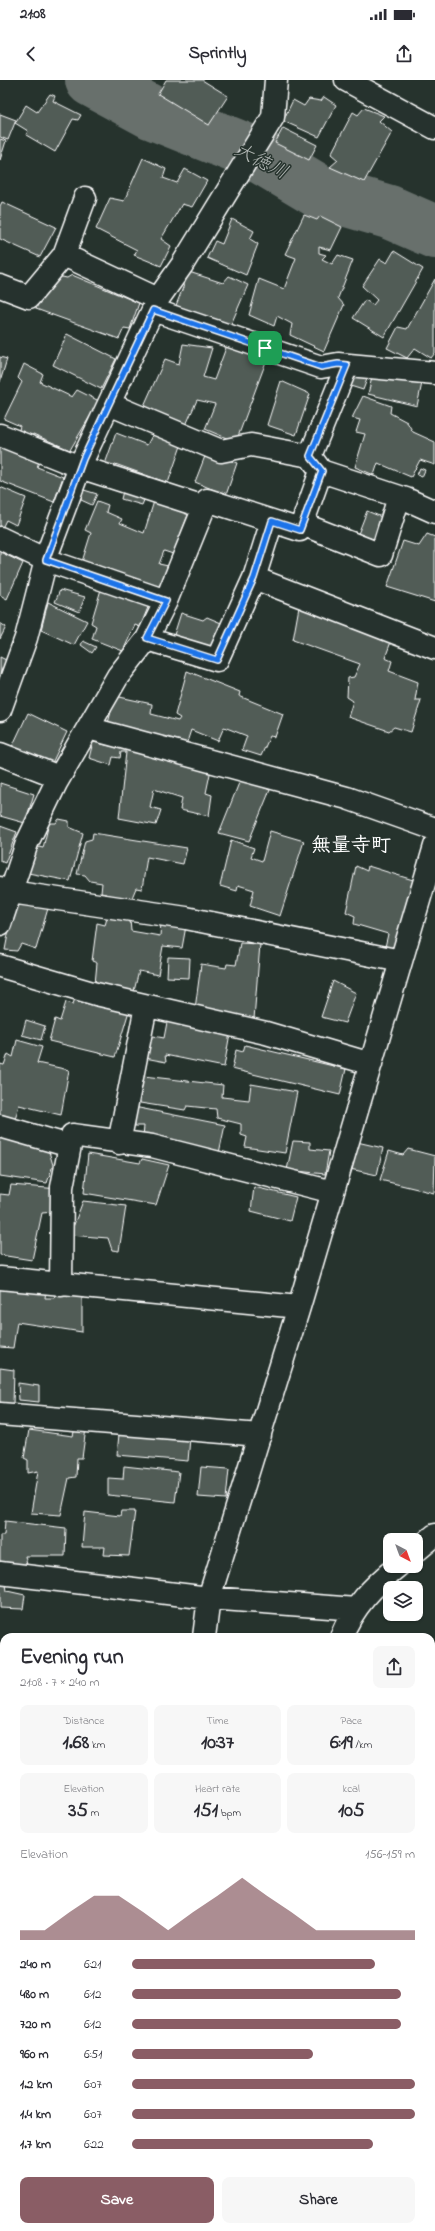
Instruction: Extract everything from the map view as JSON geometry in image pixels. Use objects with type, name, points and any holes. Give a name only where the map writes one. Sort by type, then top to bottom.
[{"type":"street","points":[[0,710],[26,638],[46,560],[80,467],[155,305],[228,192],[273,117],[276,80]]},
{"type":"street","points":[[346,80],[435,128]]},
{"type":"street","points":[[0,286],[29,297],[64,255],[85,198]]},
{"type":"street","points":[[64,255],[155,305],[321,367],[338,364],[435,373]]},
{"type":"street","points":[[0,924],[5,890],[59,777],[118,676],[147,638],[166,601],[207,500],[300,530],[316,464],[347,365]]},
{"type":"street","points":[[109,404],[221,451],[251,445],[316,464],[435,512]]},
{"type":"street","points":[[0,435],[80,467],[204,507]]},
{"type":"street","points":[[302,524],[381,555],[399,497]]},
{"type":"street","points":[[147,638],[217,660],[254,578],[272,521]]},
{"type":"street","points":[[0,538],[46,560],[166,601]]},
{"type":"street","points":[[254,578],[435,648]]},
{"type":"street","points":[[88,728],[340,796],[435,829]]},
{"type":"street","points":[[0,754],[59,777]]},
{"type":"street","points":[[205,1633],[209,1598],[299,1307],[435,846]]},
{"type":"street","points":[[5,890],[186,918],[401,962]]},
{"type":"street","points":[[0,966],[96,994],[266,1033],[371,1064]]},
{"type":"street","points":[[118,1143],[146,1006]]},
{"type":"street","points":[[0,1126],[70,1146]]},
{"type":"street","points":[[61,1285],[62,1188],[72,1135],[118,1143],[152,1146],[333,1192]]},
{"type":"street","points":[[0,1278],[299,1307]]},
{"type":"street","points":[[0,1414],[260,1435]]},
{"type":"street","points":[[423,1545],[435,1535]]},
{"type":"street","points":[[0,1573],[209,1598],[356,1609]]},
{"type":"street","points":[[342,1633],[348,1618],[374,1586],[390,1573]]},
{"type":"building","points":[[166,80],[202,80],[228,96],[209,125],[158,94]]},
{"type":"building","points":[[50,94],[55,96],[53,101],[81,115],[78,120],[73,119],[55,152],[26,135],[28,131],[15,123],[26,105],[37,112]]},
{"type":"building","points":[[324,97],[336,105],[319,137],[283,121],[293,100],[304,106],[309,99],[321,101]]},
{"type":"building","points":[[364,108],[384,116],[379,121],[392,132],[364,182],[330,167],[338,160],[331,154],[353,112],[358,115]]},
{"type":"building","points":[[0,114],[16,120],[8,140],[0,137]]},
{"type":"building","points":[[283,128],[317,145],[309,160],[275,143]]},
{"type":"building","points":[[0,139],[6,141],[0,160]]},
{"type":"building","points":[[143,158],[166,169],[163,178],[177,183],[185,169],[207,181],[192,207],[182,204],[161,239],[171,246],[161,266],[134,255],[137,250],[96,229],[110,198],[124,201]]},
{"type":"building","points":[[2,202],[56,227],[40,257],[0,239],[0,206]]},
{"type":"building","points":[[304,215],[317,220],[320,216],[342,227],[331,250],[319,247],[319,253],[326,255],[322,259],[332,264],[338,255],[353,260],[338,298],[344,305],[324,351],[290,335],[292,324],[277,316],[274,326],[249,315],[259,279],[284,289],[296,258],[285,254]]},
{"type":"building","points":[[232,219],[254,231],[250,239],[258,244],[246,275],[207,258],[215,241],[222,244]]},
{"type":"building","points":[[394,251],[423,269],[384,337],[353,318],[365,300],[373,305],[377,300],[362,286],[380,259],[387,263]]},
{"type":"building","points":[[189,272],[223,283],[229,276],[248,285],[229,329],[175,308]]},
{"type":"building","points":[[72,275],[139,303],[130,329],[124,328],[119,339],[36,309],[46,285],[53,286],[57,276],[67,278]]},
{"type":"building","points":[[435,279],[435,353],[431,358],[415,348],[407,358],[387,348],[398,327],[407,329]]},
{"type":"building","points":[[67,334],[116,359],[101,389],[53,365]]},
{"type":"building","points":[[183,344],[212,348],[203,377],[214,380],[227,345],[267,359],[236,442],[205,429],[215,404],[197,400],[186,425],[143,408],[165,359],[179,364]]},
{"type":"building","points":[[0,357],[7,359],[0,382]]},
{"type":"building","points":[[24,364],[43,374],[40,382],[72,397],[77,390],[99,401],[70,450],[33,434],[31,438],[18,433],[20,426],[4,419],[22,382],[18,378]]},
{"type":"building","points":[[349,371],[367,379],[363,390],[344,384]]},
{"type":"building","points":[[373,373],[422,383],[417,406],[368,394]]},
{"type":"building","points":[[281,381],[310,394],[296,435],[267,425]]},
{"type":"building","points":[[363,396],[391,406],[390,413],[407,422],[413,432],[435,442],[435,465],[420,460],[411,477],[378,463],[374,475],[355,467],[365,434],[356,432],[360,420],[352,418]]},
{"type":"building","points":[[155,430],[182,443],[168,483],[115,464],[112,467],[105,464],[116,433],[147,445]]},
{"type":"building","points":[[0,446],[39,462],[37,467],[63,477],[54,502],[0,481]]},
{"type":"building","points":[[207,451],[237,463],[226,495],[195,482]]},
{"type":"building","points":[[420,468],[425,470],[422,477],[417,475]]},
{"type":"building","points":[[0,487],[26,498],[16,525],[6,520],[2,528],[0,527]]},
{"type":"building","points":[[84,490],[97,494],[92,505],[81,500]]},
{"type":"building","points":[[123,491],[145,498],[142,505],[121,499]]},
{"type":"building","points":[[156,495],[190,510],[173,554],[164,551],[159,564],[168,566],[159,587],[107,569],[104,572],[81,565],[91,533],[85,530],[97,501],[108,505],[106,512],[122,519],[120,523],[144,533]]},
{"type":"building","points":[[367,511],[384,518],[376,540],[358,534]]},
{"type":"building","points":[[427,534],[435,537],[435,602],[387,587],[403,541],[419,546]]},
{"type":"building","points":[[0,552],[23,563],[7,599],[0,595]]},
{"type":"building","points":[[102,586],[149,605],[140,627],[135,625],[123,651],[92,639],[96,626],[91,623]]},
{"type":"building","points":[[60,590],[85,597],[79,612],[55,602]]},
{"type":"building","points":[[48,602],[87,621],[74,645],[41,630]]},
{"type":"building","points":[[299,607],[392,639],[385,658],[392,661],[389,671],[418,682],[415,700],[421,700],[411,732],[394,727],[389,731],[348,717],[353,701],[347,697],[348,678],[354,677],[360,664],[293,640]]},
{"type":"building","points":[[181,613],[203,620],[207,617],[226,625],[213,651],[173,638]]},
{"type":"building","points":[[0,623],[6,627],[0,639]]},
{"type":"building","points":[[83,641],[96,647],[92,653],[81,645]]},
{"type":"building","points":[[0,657],[6,660],[0,677]]},
{"type":"building","points":[[187,671],[240,692],[239,696],[283,714],[275,737],[270,736],[261,756],[242,750],[247,736],[224,727],[218,741],[191,730],[186,745],[107,727],[115,696],[152,704],[151,714],[178,721],[180,718],[175,715]]},
{"type":"building","points":[[28,713],[67,732],[52,763],[12,747]]},
{"type":"building","points":[[93,742],[211,769],[206,793],[212,795],[209,816],[180,810],[182,798],[154,789],[150,807],[161,810],[156,825],[119,818],[126,752],[121,752],[120,758],[113,757],[111,765],[89,758]]},
{"type":"building","points":[[241,778],[270,790],[249,841],[219,833]]},
{"type":"building","points":[[0,783],[34,794],[25,823],[0,816]]},
{"type":"building","points":[[59,819],[69,821],[69,827],[83,833],[70,881],[28,873],[34,846],[43,848],[49,823],[56,823]]},
{"type":"building","points":[[0,826],[17,832],[5,863],[0,861]]},
{"type":"building","points":[[270,831],[304,841],[280,916],[250,906],[254,890],[238,885],[237,891],[220,886],[231,840],[254,848],[251,857],[262,861]]},
{"type":"building","points":[[93,833],[187,848],[183,864],[147,857],[142,889],[136,888],[131,900],[101,893],[102,883],[90,881],[85,875],[77,874],[85,841],[92,839]]},
{"type":"building","points":[[356,866],[367,871],[368,866],[413,880],[395,949],[385,947],[388,934],[354,924],[355,916],[346,912]]},
{"type":"building","points":[[14,903],[49,905],[36,949],[21,944],[17,951],[5,950]]},
{"type":"building","points":[[108,915],[130,920],[131,931],[160,936],[161,922],[186,926],[182,948],[163,946],[158,975],[139,971],[134,991],[95,984],[97,963],[92,961],[97,923],[105,925]]},
{"type":"building","points":[[240,943],[260,944],[254,1019],[195,1009],[201,964],[226,968],[227,964],[236,965]]},
{"type":"building","points":[[168,957],[190,958],[189,978],[167,977]]},
{"type":"building","points":[[333,981],[356,993],[345,1023],[321,1017]]},
{"type":"building","points":[[77,993],[129,1011],[115,1057],[49,1041],[55,1019],[60,1021],[66,1002],[73,1004]]},
{"type":"building","points":[[168,1017],[230,1033],[224,1067],[165,1055],[166,1062],[145,1058],[148,1035],[164,1038]]},
{"type":"building","points":[[26,1020],[45,1026],[41,1040],[22,1035]]},
{"type":"building","points":[[17,1040],[42,1047],[37,1063],[69,1070],[61,1115],[19,1105],[15,1120],[0,1117],[0,1064],[4,1065],[8,1054],[13,1057]]},
{"type":"building","points":[[245,1045],[346,1069],[340,1095],[232,1069],[236,1050],[243,1052]]},
{"type":"building","points":[[143,1076],[223,1085],[222,1097],[249,1100],[251,1084],[297,1092],[285,1153],[245,1147],[247,1137],[241,1135],[241,1124],[217,1118],[216,1109],[187,1106],[185,1110],[140,1103]]},
{"type":"building","points":[[134,1107],[225,1125],[219,1153],[143,1137],[144,1126],[135,1126]]},
{"type":"building","points":[[0,1134],[47,1145],[53,1165],[47,1183],[0,1176]]},
{"type":"building","points":[[293,1141],[310,1142],[310,1149],[329,1151],[325,1174],[287,1170]]},
{"type":"building","points":[[357,1142],[383,1148],[377,1175],[350,1169]]},
{"type":"building","points":[[408,1149],[435,1156],[434,1193],[380,1180],[389,1151],[403,1155]]},
{"type":"building","points":[[88,1154],[140,1163],[142,1159],[169,1165],[156,1205],[84,1193]]},
{"type":"building","points":[[11,1185],[59,1189],[54,1212],[42,1213],[32,1260],[0,1255],[0,1194],[9,1195]]},
{"type":"building","points":[[254,1187],[296,1197],[290,1221],[251,1211]]},
{"type":"building","points":[[83,1201],[126,1206],[119,1251],[112,1250],[108,1238],[70,1235]]},
{"type":"building","points":[[0,1284],[46,1290],[45,1298],[54,1298],[57,1291],[82,1295],[82,1332],[17,1322],[13,1348],[0,1347]]},
{"type":"building","points":[[0,1368],[14,1370],[13,1404],[0,1403]]},
{"type":"building","points":[[18,1383],[39,1386],[39,1402],[19,1400]]},
{"type":"building","points":[[75,1428],[86,1428],[82,1458],[77,1458],[76,1477],[69,1478],[61,1515],[31,1513],[38,1471],[28,1473],[28,1460],[24,1458],[29,1430],[73,1436]]},
{"type":"building","points":[[119,1434],[190,1438],[188,1461],[117,1455]]},
{"type":"building","points":[[124,1466],[179,1472],[175,1502],[108,1495],[108,1478],[123,1479]]},
{"type":"building","points":[[201,1467],[229,1469],[226,1499],[198,1497]]},
{"type":"building","points":[[121,1511],[135,1511],[129,1556],[104,1555],[105,1547],[82,1547],[85,1512],[120,1516]]},
{"type":"building","points":[[5,1521],[66,1528],[65,1556],[25,1556],[27,1565],[0,1564],[0,1535],[4,1535]]},
{"type":"building","points":[[0,1578],[5,1578],[7,1591],[25,1595],[23,1609],[0,1608]]},
{"type":"waterway","name":"大徳川","points":[[92,80],[153,113],[258,155],[320,192],[389,212],[435,232]]},
{"type":"district","name":"無量寺町","points":[[351,844]]},
{"type":"route","points":[[153,310],[265,348],[321,367],[338,364],[347,365],[310,456],[322,471],[300,530],[272,521],[254,578],[217,660],[147,638],[166,601],[46,560],[83,459],[153,310]]}]
